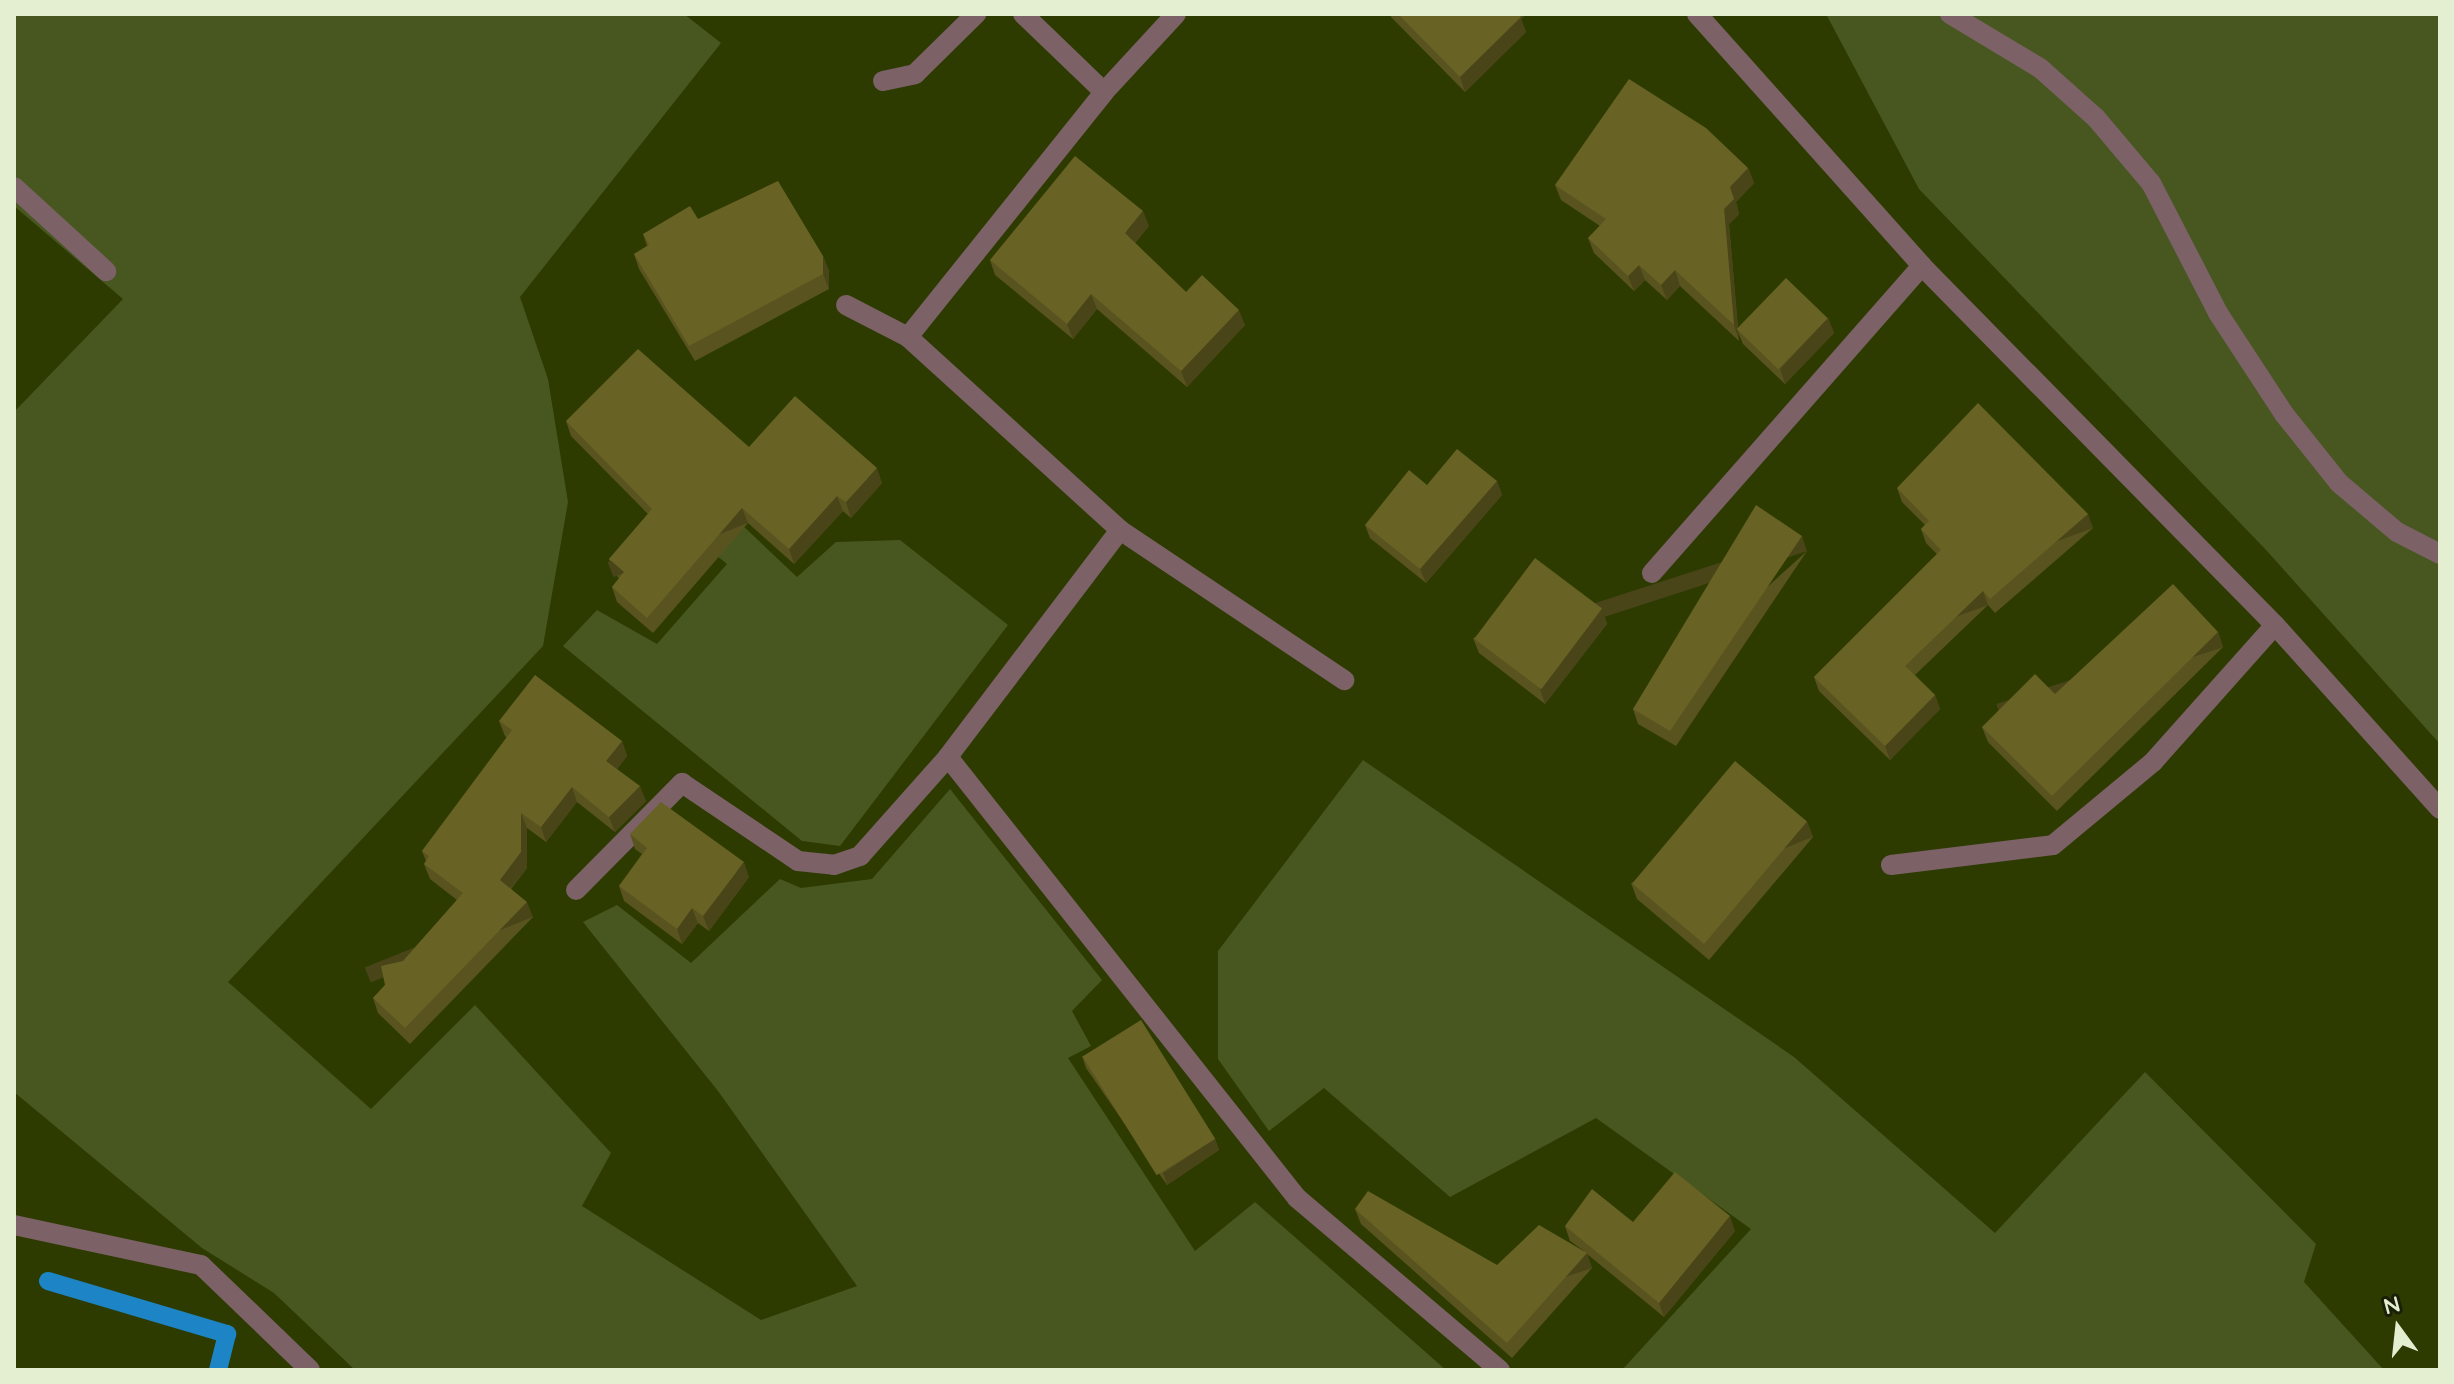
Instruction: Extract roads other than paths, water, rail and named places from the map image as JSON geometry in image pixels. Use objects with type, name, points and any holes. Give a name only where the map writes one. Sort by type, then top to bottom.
[{"type":"street","points":[[883,81],[915,74],[976,14]]},
{"type":"street","points":[[1023,14],[1104,92]]},
{"type":"street","points":[[908,337],[1104,92],[1176,14]]},
{"type":"street","points":[[1697,14],[1922,266],[2275,625],[2440,809]]},
{"type":"street","points":[[1950,14],[2040,68],[2096,118],[2151,183],[2218,313],[2284,414],[2339,483],[2397,532],[2440,554]]},
{"type":"street","points":[[14,187],[106,271]]},
{"type":"street","points":[[1652,573],[1922,266]]},
{"type":"street","points":[[846,305],[908,337],[1120,530],[1344,680]]},
{"type":"street","points":[[576,890],[682,783],[798,861],[834,865],[860,856],[948,757],[1120,530]]},
{"type":"street","points":[[1891,865],[2053,845],[2153,762],[2275,625]]},
{"type":"street","points":[[948,757],[1297,1198],[1500,1370]]},
{"type":"street","points":[[14,1225],[201,1265],[310,1370]]},
{"type":"waterway","points":[[48,1281],[227,1334],[218,1370]]}]
